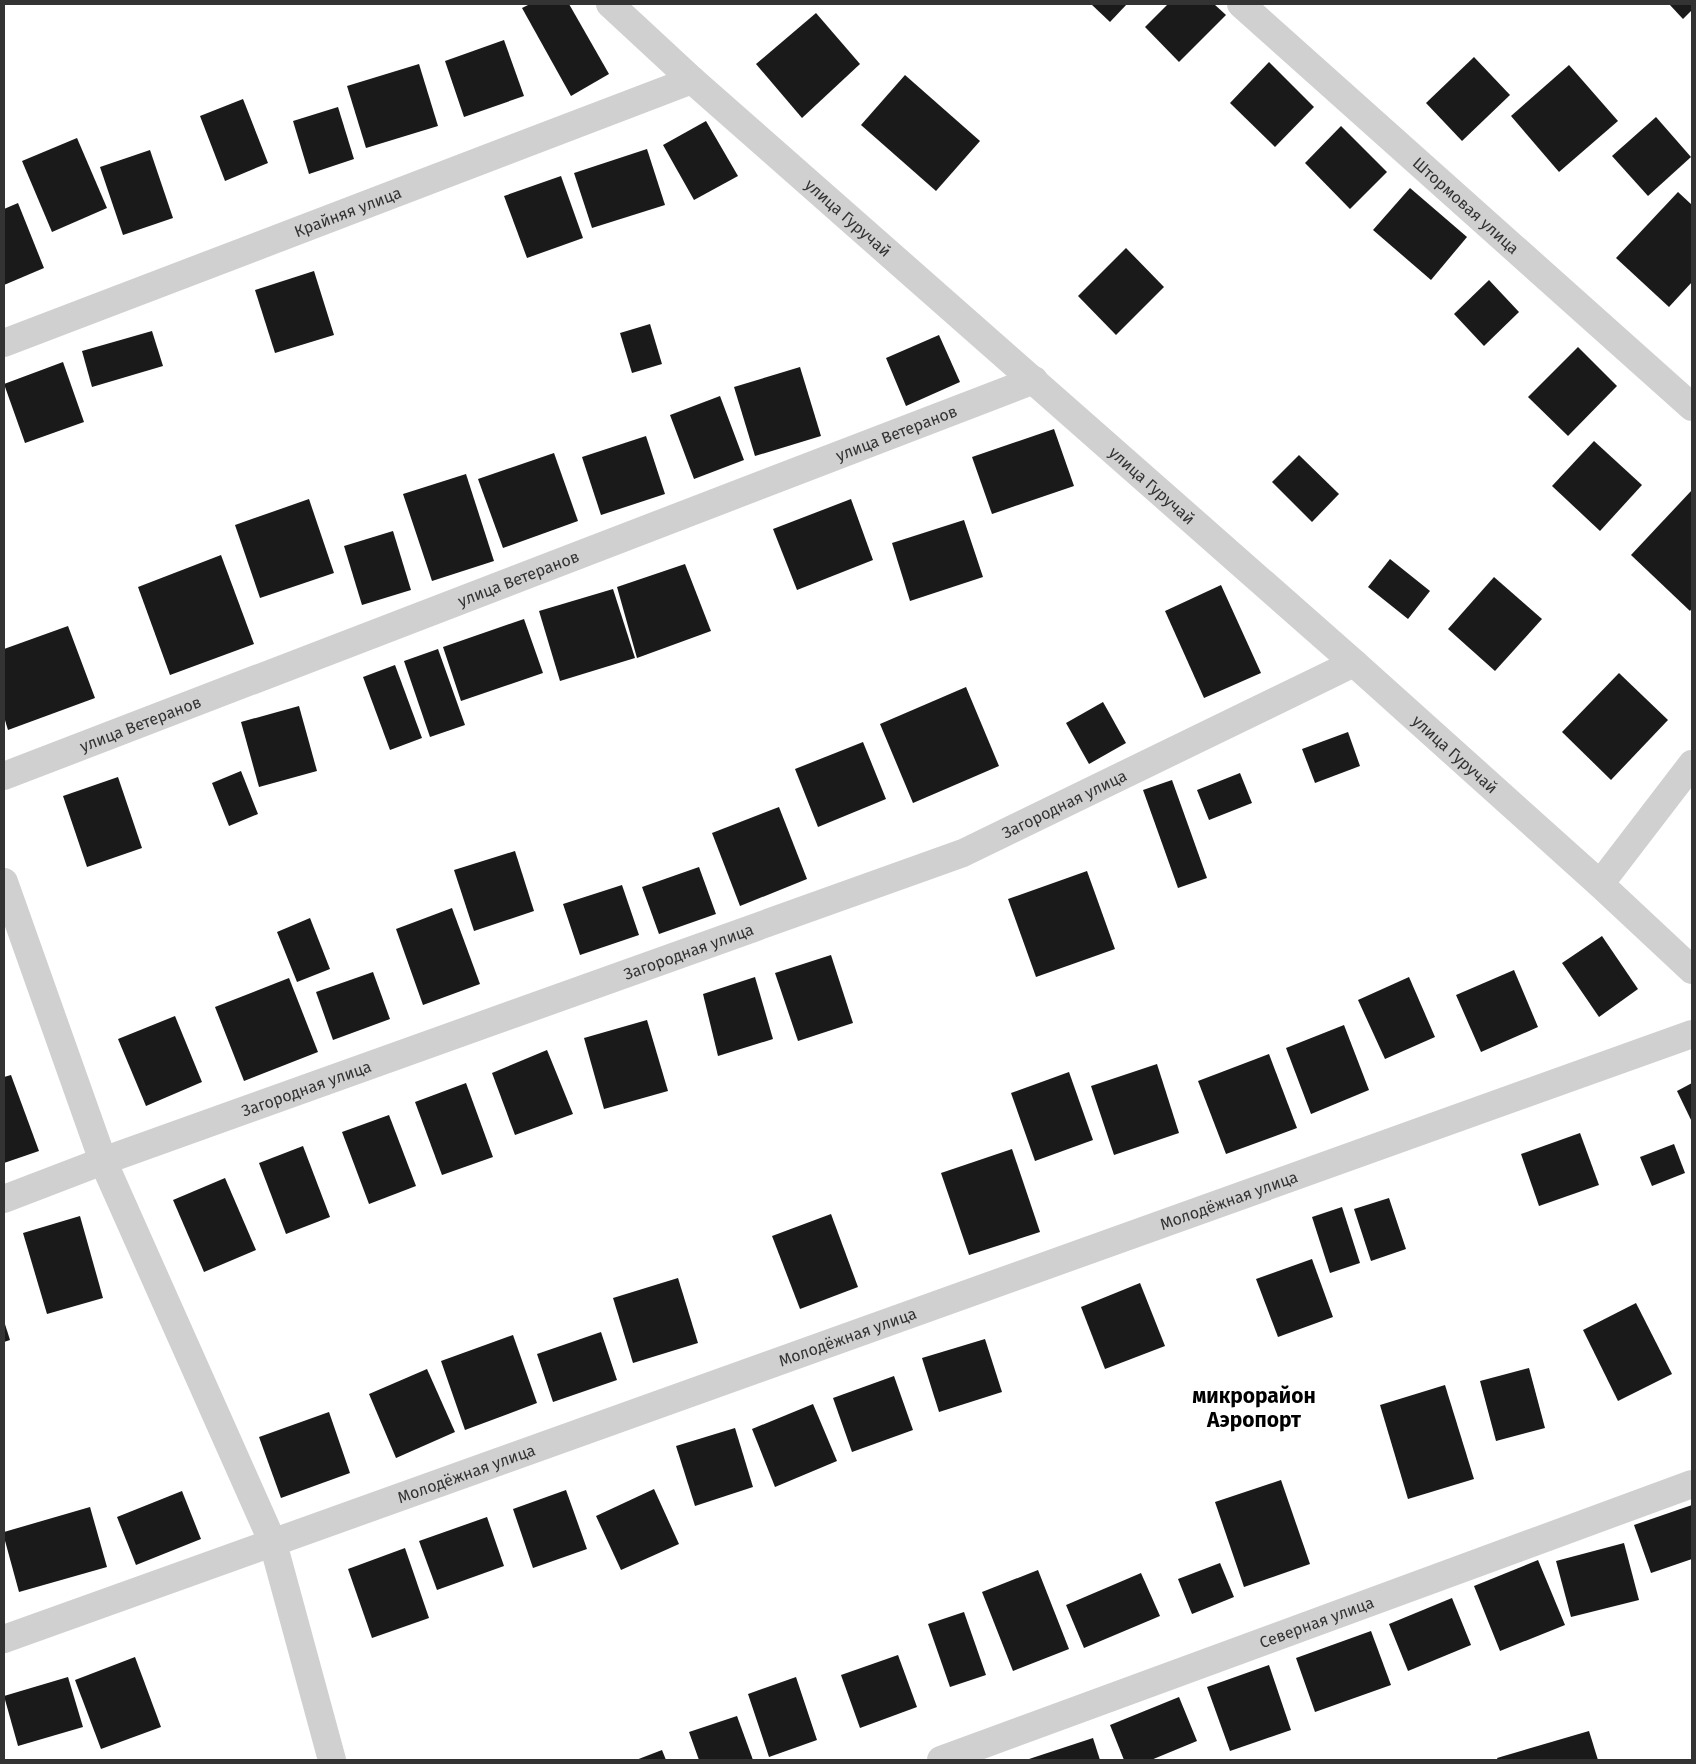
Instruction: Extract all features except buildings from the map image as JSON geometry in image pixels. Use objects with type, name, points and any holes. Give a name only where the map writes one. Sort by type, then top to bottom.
[{"type":"street","name":"улица Гуручай","points":[[610,4],[692,80],[1354,663],[1600,884],[1692,970]]},
{"type":"street","name":"Штормовая улица","points":[[1241,4],[1692,407]]},
{"type":"street","name":"Крайняя улица","points":[[4,343],[692,80]]},
{"type":"street","name":"улица Ветеранов","points":[[4,776],[1034,380]]},
{"type":"street","name":"Загородная улица","points":[[4,1199],[103,1161],[963,853],[1354,663]]},
{"type":"street","points":[[1600,884],[1692,764]]},
{"type":"street","points":[[4,882],[103,1161],[273,1543],[332,1760]]},
{"type":"street","name":"Молодёжная улица","points":[[4,1639],[1692,1034]]},
{"type":"street","name":"Северная улица","points":[[942,1760],[1692,1484]]},
{"type":"district","name":"микрорайон Аэропорт","points":[[1254,1408]]}]
